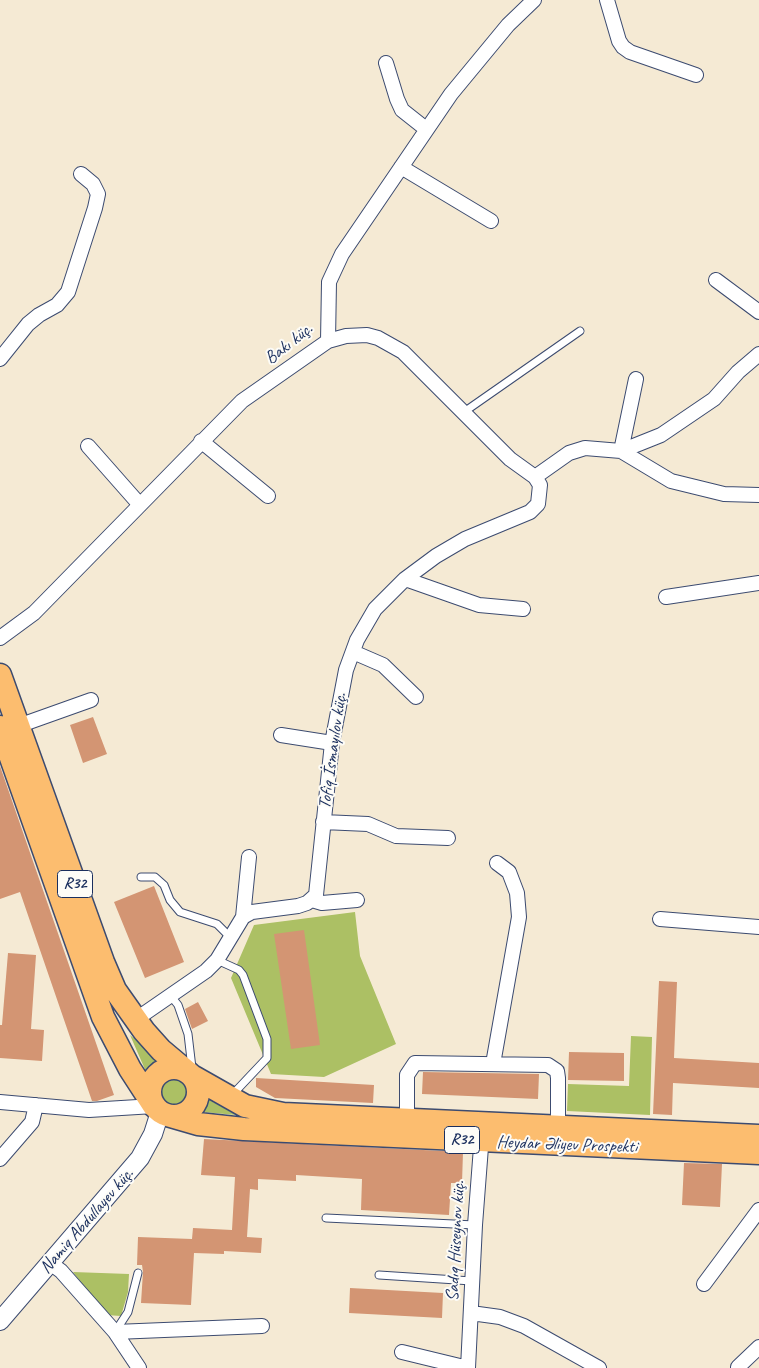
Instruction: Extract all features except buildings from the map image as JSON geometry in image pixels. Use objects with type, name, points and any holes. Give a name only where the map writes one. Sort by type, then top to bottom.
[{"type":"main road","name":"R32","points":[[0,675],[5,729],[103,1017],[130,1069],[160,1111]]},
{"type":"main road","name":"R32","points":[[5,729],[115,990],[135,1020],[161,1050],[189,1073],[229,1098],[260,1111],[407,1121],[482,1133],[558,1127],[759,1136]]},
{"type":"main road","points":[[170,1068],[189,1073],[198,1089],[196,1102],[192,1108],[180,1116],[160,1111],[150,1091],[156,1076],[170,1068]]},
{"type":"main road","name":"Heydar Əliyev Prospekti","points":[[160,1111],[198,1124],[244,1129],[482,1133],[759,1153]]},
{"type":"street","points":[[607,0],[619,41],[623,47],[630,52],[696,75]]},
{"type":"street","name":"Bakı küç.","points":[[0,638],[34,613],[242,401],[328,341],[327,300],[333,269],[451,94],[527,2]]},
{"type":"street","points":[[386,63],[396,100],[402,110],[426,129]]},
{"type":"street","points":[[402,167],[491,221]]},
{"type":"street","points":[[0,359],[28,324],[39,315],[58,305],[68,292],[96,208],[98,194],[93,184],[81,174]]},
{"type":"street","points":[[716,280],[759,312]]},
{"type":"street","points":[[328,341],[346,336],[366,335],[392,344],[403,352],[510,459],[535,477],[569,453],[585,448],[621,450],[661,435],[714,399],[738,372],[759,354]]},
{"type":"street","points":[[621,450],[636,379]]},
{"type":"street","points":[[201,441],[268,496]]},
{"type":"street","points":[[88,446],[140,505]]},
{"type":"street","points":[[621,450],[671,481],[724,494],[759,495]]},
{"type":"street","name":"Tofiq İsmayılov küç.","points":[[312,900],[318,887],[332,743],[346,670],[375,609],[405,579],[436,556],[465,539],[530,512],[538,504],[540,494],[540,485],[535,477]]},
{"type":"street","points":[[405,579],[479,605],[523,609]]},
{"type":"street","points":[[666,597],[759,583]]},
{"type":"street","points":[[353,652],[383,664],[416,697]]},
{"type":"street","points":[[5,729],[91,700]]},
{"type":"street","points":[[281,735],[332,743]]},
{"type":"street","points":[[323,822],[368,824],[396,836],[448,838]]},
{"type":"street","points":[[243,917],[249,857]]},
{"type":"street","points":[[493,1064],[519,918],[517,893],[510,872],[497,863]]},
{"type":"street","points":[[135,1020],[206,971],[217,960],[243,917],[252,912],[298,906],[312,900],[322,903],[357,900]]},
{"type":"street","points":[[660,919],[759,927]]},
{"type":"street","points":[[407,1121],[407,1075],[415,1063],[548,1065],[557,1070],[558,1127]]},
{"type":"street","points":[[0,1102],[90,1110],[160,1111]]},
{"type":"street","points":[[0,1159],[32,1122],[36,1105]]},
{"type":"street","name":"Namiq Abdullayev küç.","points":[[0,1321],[140,1158],[153,1134],[160,1111]]},
{"type":"street","name":"Sadıq Hüseynov küç.","points":[[468,1368],[474,1225],[482,1133]]},
{"type":"street","points":[[704,1284],[759,1210]]},
{"type":"street","points":[[50,1264],[61,1271],[115,1332],[138,1368]]},
{"type":"street","name":"Sadıq Hüseynov küç.","points":[[470,1313],[500,1317],[524,1326],[599,1368]]},
{"type":"street","points":[[115,1332],[262,1326]]},
{"type":"street","points":[[738,1367],[759,1347]]},
{"type":"street","points":[[402,1352],[468,1368]]},
{"type":"lane","points":[[464,412],[580,331]]},
{"type":"lane","points":[[141,877],[155,877],[164,885],[170,900],[180,912],[217,924],[230,936]]},
{"type":"lane","points":[[217,960],[239,970],[243,975],[267,1039],[268,1050],[267,1058],[229,1098]]},
{"type":"lane","points":[[170,995],[178,1005],[188,1034],[189,1073]]},
{"type":"lane","points":[[326,1218],[474,1225]]},
{"type":"lane","points":[[115,1332],[128,1312],[138,1272]]},
{"type":"lane","points":[[379,1275],[472,1281]]},
{"type":"green space","points":[[355,912],[360,956],[396,1044],[324,1077],[271,1074],[231,978],[254,925]]},
{"type":"green space","points":[[130,1035],[161,1062],[147,1074]]},
{"type":"green space","points":[[631,1036],[652,1037],[650,1115],[567,1111],[568,1084],[629,1086]]},
{"type":"green space","points":[[175,1080],[185,1084],[189,1094],[185,1104],[175,1108],[165,1104],[161,1094],[165,1084]]},
{"type":"green space","points":[[206,1098],[236,1115],[203,1112]]},
{"type":"green space","points":[[73,1272],[129,1274],[128,1292],[121,1316],[106,1315]]}]
